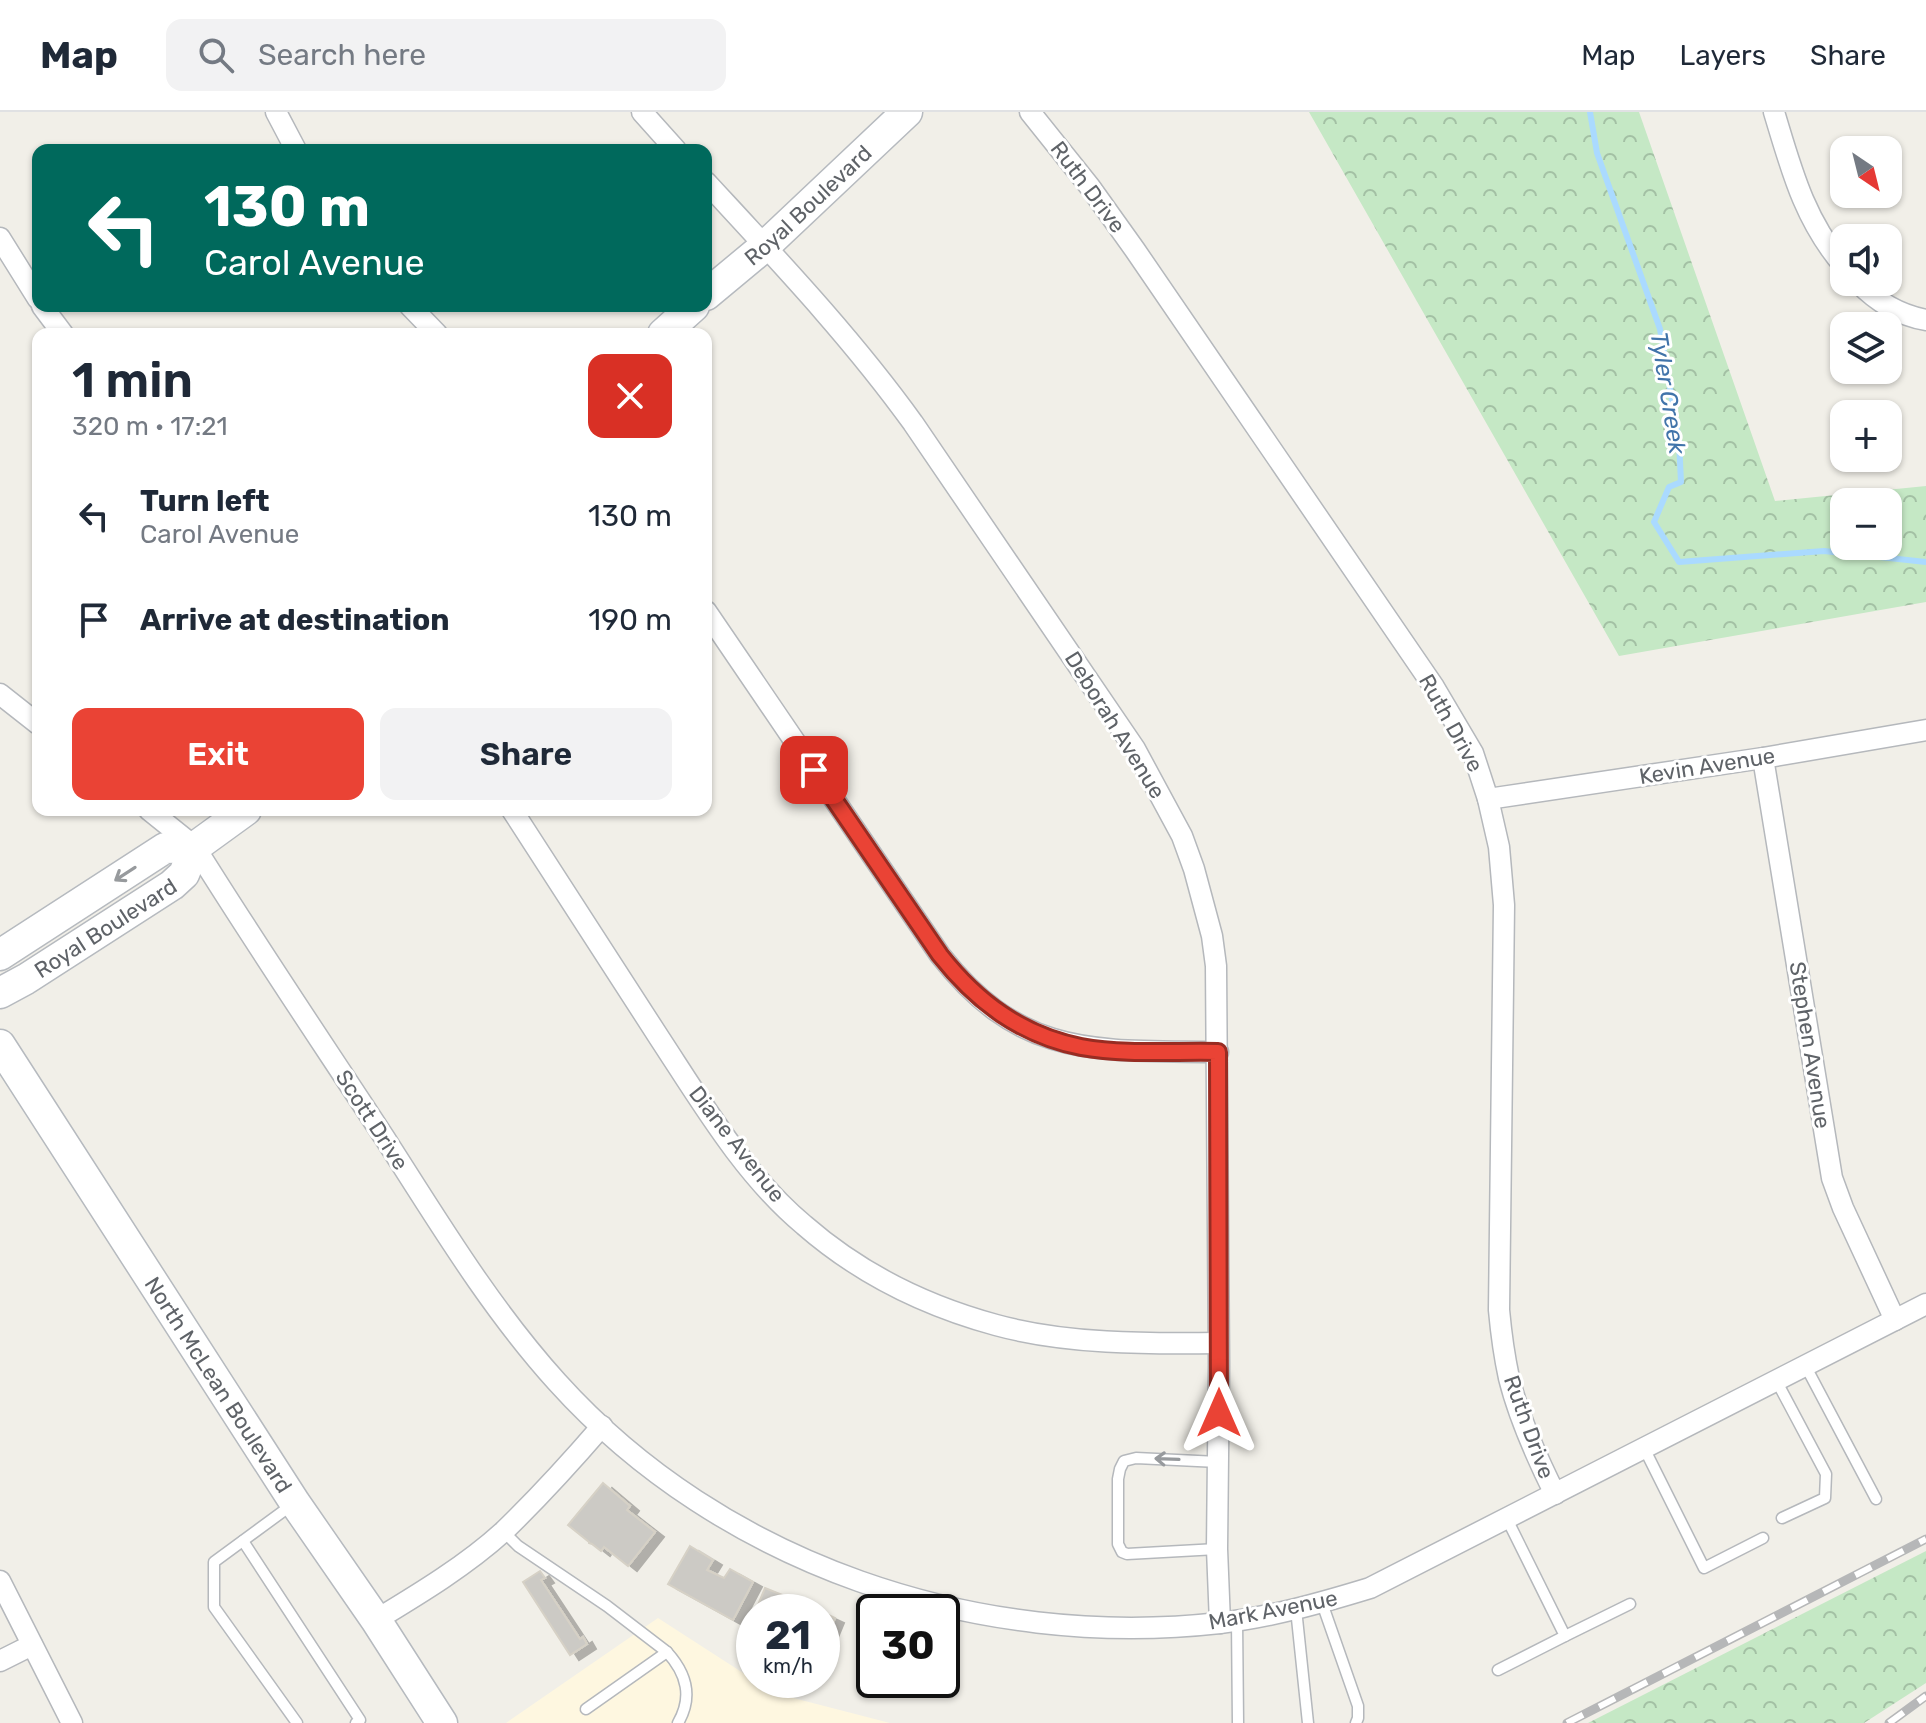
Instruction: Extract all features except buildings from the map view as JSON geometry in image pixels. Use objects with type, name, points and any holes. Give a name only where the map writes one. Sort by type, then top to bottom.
[{"type":"street","points":[[276,112],[293,144]]},
{"type":"street","points":[[642,112],[671,144]]},
{"type":"street","name":"Royal Boulevard","points":[[712,290],[765,246],[907,112]]},
{"type":"street","name":"Ruth Drive","points":[[1030,112],[1135,250],[1434,687],[1473,753],[1496,828],[1504,905],[1499,1310],[1515,1398],[1537,1458],[1555,1494]]},
{"type":"street","points":[[1774,112],[1805,206],[1830,248]]},
{"type":"street","name":"Deborah Avenue","points":[[712,189],[851,343],[897,400],[1135,749],[1182,836],[1194,869],[1212,936],[1216,966],[1217,1549],[1228,1622]]},
{"type":"street","points":[[0,238],[32,289]]},
{"type":"street","points":[[1874,296],[1893,310],[1926,320]]},
{"type":"street","points":[[416,312],[431,328]]},
{"type":"street","points":[[670,328],[687,312]]},
{"type":"street","points":[[712,620],[940,955],[975,996],[1030,1031],[1059,1042],[1117,1051],[1218,1052]]},
{"type":"street","points":[[0,694],[32,719]]},
{"type":"street","name":"Kevin Avenue","points":[[1488,799],[1926,730]]},
{"type":"street","name":"Stephen Avenue","points":[[1763,758],[1832,1178],[1848,1221],[1895,1320]]},
{"type":"street","name":"Scott Drive","points":[[156,816],[195,847],[478,1281],[558,1383],[602,1426]]},
{"type":"street","name":"Royal Boulevard","points":[[0,993],[172,885],[184,874],[195,847],[238,816]]},
{"type":"street","name":"Diane Avenue","points":[[516,816],[712,1118],[757,1178],[802,1224],[840,1254],[890,1284],[948,1310],[998,1326],[1057,1337],[1218,1343]]},
{"type":"street","name":"Royal Boulevard","points":[[0,955],[165,848],[195,847]]},
{"type":"street","name":"North McLean Boulevard","points":[[0,1045],[295,1503],[442,1723]]},
{"type":"street","name":"Mark Avenue","points":[[602,1426],[645,1464],[733,1523],[831,1572],[890,1592],[997,1618],[1048,1624],[1116,1627],[1228,1622],[1322,1603],[1370,1588],[1926,1304]]},
{"type":"street","points":[[376,1620],[458,1566],[503,1531],[602,1426]]},
{"type":"street","points":[[0,1581],[72,1723]]},
{"type":"street","points":[[0,1661],[32,1645]]},
{"type":"lane","points":[[1805,1365],[1876,1499]]},
{"type":"lane","points":[[1776,1380],[1826,1474],[1825,1498],[1782,1518]]},
{"type":"lane","points":[[1644,1448],[1704,1568],[1763,1538]]},
{"type":"lane","points":[[1217,1549],[1127,1554],[1118,1544],[1120,1469],[1124,1461],[1136,1458],[1218,1462]]},
{"type":"lane","points":[[295,1503],[214,1562],[214,1607],[297,1723]]},
{"type":"lane","points":[[1507,1519],[1565,1636]]},
{"type":"lane","points":[[503,1531],[518,1546],[607,1606],[667,1652],[680,1670],[688,1696],[678,1723]]},
{"type":"lane","points":[[243,1541],[360,1720],[356,1723]]},
{"type":"lane","points":[[1322,1603],[1358,1706],[1356,1723]]},
{"type":"lane","points":[[1498,1670],[1630,1604]]},
{"type":"lane","points":[[1296,1609],[1308,1723]]},
{"type":"lane","points":[[1228,1622],[1238,1723]]},
{"type":"lane","points":[[586,1709],[667,1652]]},
{"type":"shaded area","points":[[658,1618],[736,1668],[736,1698],[793,1698],[890,1723],[506,1723]]},
{"type":"green space","points":[[1309,112],[1639,112],[1775,501],[1830,496],[1830,560],[1902,560],[1902,488],[1926,486],[1926,602],[1619,656]]},
{"type":"green space","points":[[1926,1551],[1926,1683],[1864,1723],[1588,1723]]},
{"type":"waterway","name":"Tyler Creek","points":[[1590,112],[1597,153],[1660,329],[1679,441],[1681,482],[1669,487],[1654,522],[1679,562],[1824,551],[1926,562]]},
{"type":"railway","points":[[1567,1723],[1926,1539]]},
{"type":"railway","points":[[1889,1723],[1926,1696]]},
{"type":"route","points":[[814,770],[940,955],[975,996],[997,1012],[1030,1031],[1084,1047],[1117,1051],[1218,1052],[1219,1413]]}]
